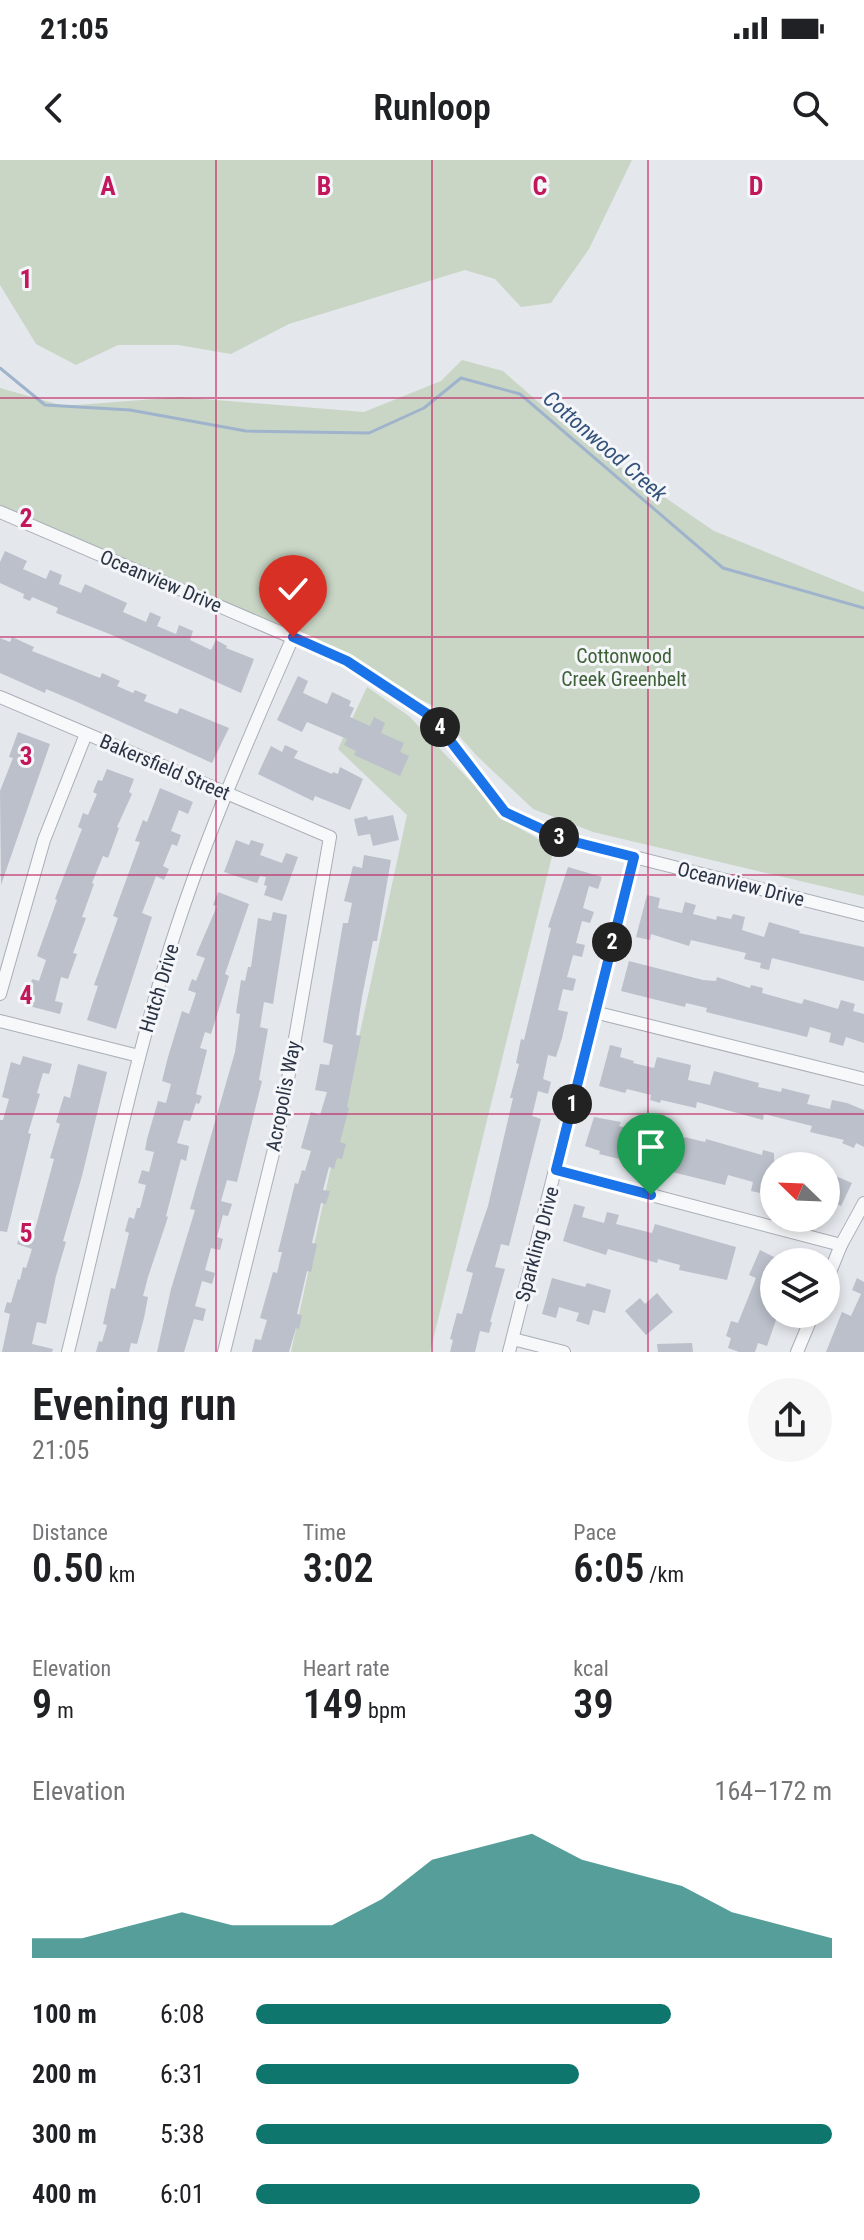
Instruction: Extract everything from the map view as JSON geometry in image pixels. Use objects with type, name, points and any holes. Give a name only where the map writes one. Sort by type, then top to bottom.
[{"type":"street","name":"Oceanview Drive","points":[[0,512],[347,661],[432,717],[505,812],[563,839],[864,915]]},
{"type":"street","name":"Hutch Drive","points":[[68,1352],[139,1056],[191,884],[293,637]]},
{"type":"street","name":"Bakersfield Street","points":[[0,697],[330,837]]},
{"type":"street","points":[[0,994],[44,840],[86,734]]},
{"type":"street","name":"Acropolis Way","points":[[224,1352],[280,1125],[330,837]]},
{"type":"street","name":"Sparkling Drive","points":[[511,1345],[634,857]]},
{"type":"street","points":[[594,1012],[864,1079]]},
{"type":"street","points":[[0,1021],[139,1056]]},
{"type":"street","points":[[556,1170],[841,1245]]},
{"type":"street","points":[[840,1248],[864,1203]]},
{"type":"street","points":[[797,1352],[807,1328]]},
{"type":"street","points":[[511,1345],[564,1352]]},
{"type":"green space","points":[[0,160],[632,160],[589,249],[551,303],[521,307],[495,279],[465,270],[289,324],[231,354],[178,345],[118,345],[76,365],[36,344],[0,285]]},
{"type":"green space","name":"Cottonwood Creek Greenbelt","points":[[462,360],[503,371],[584,442],[714,531],[864,592],[864,896],[593,832],[533,809],[476,755],[432,705],[0,506],[0,388],[64,406],[180,397],[364,412],[441,381]]},
{"type":"green space","points":[[367,687],[409,716],[509,822],[554,848],[430,1352],[291,1352],[407,815],[338,749]]},
{"type":"building","points":[[5,551],[27,561],[23,569],[46,579],[50,570],[62,575],[59,584],[81,593],[85,584],[127,603],[123,612],[146,622],[150,612],[161,617],[157,626],[176,634],[179,625],[193,631],[190,640],[211,650],[216,640],[226,648],[254,659],[241,693],[56,613],[58,608],[32,597],[30,601],[23,598],[24,594],[0,583],[0,562]]},
{"type":"building","points":[[12,637],[34,647],[32,651],[100,678],[102,673],[120,681],[117,686],[147,695],[144,701],[177,714],[180,708],[229,728],[212,763],[77,702],[46,689],[45,693],[0,673],[0,638],[10,642]]},
{"type":"building","points":[[298,676],[308,681],[303,693],[327,704],[332,692],[351,701],[349,706],[354,708],[350,717],[370,726],[374,717],[385,723],[381,733],[404,743],[400,752],[409,756],[400,776],[354,755],[356,751],[344,745],[347,739],[307,722],[302,732],[277,720]]},
{"type":"building","points":[[18,732],[50,744],[1,885],[0,791],[13,758],[9,757]]},
{"type":"building","points":[[285,745],[298,751],[294,758],[332,774],[338,774],[340,767],[363,779],[350,810],[315,796],[313,801],[258,774],[271,746],[282,752]]},
{"type":"building","points":[[107,769],[134,779],[129,792],[132,794],[117,827],[108,858],[103,856],[92,883],[82,917],[86,918],[73,953],[77,954],[68,979],[61,977],[55,1001],[63,1003],[60,1014],[25,1005],[32,979],[39,981],[46,960],[37,956],[82,829],[78,827],[83,813],[88,815],[97,794],[93,792]]},
{"type":"building","points":[[160,788],[193,802],[188,814],[179,810],[171,831],[181,835],[177,846],[172,844],[163,866],[169,869],[164,880],[156,876],[142,913],[152,917],[116,1029],[87,1020],[98,986],[94,985],[118,918],[113,916],[140,842],[135,841],[143,820],[147,822]]},
{"type":"building","points":[[393,815],[399,840],[373,846],[370,834],[358,836],[354,819],[367,816],[368,820]]},
{"type":"building","points":[[236,840],[249,845],[251,840],[264,844],[260,855],[282,863],[286,853],[298,857],[282,901],[264,895],[266,877],[260,876],[257,883],[224,872]]},
{"type":"building","points":[[364,855],[391,860],[377,941],[373,941],[362,997],[356,1035],[361,1036],[340,1142],[346,1144],[342,1159],[337,1158],[334,1169],[329,1167],[323,1190],[330,1191],[326,1204],[321,1203],[312,1243],[317,1244],[311,1272],[307,1271],[297,1314],[302,1315],[299,1329],[296,1328],[289,1352],[252,1352],[255,1339],[261,1340],[267,1320],[260,1318],[273,1272],[277,1273],[282,1252],[278,1252],[295,1183],[298,1184],[302,1170],[305,1171],[311,1151],[301,1148],[311,1112],[320,1115],[327,1092],[315,1090],[320,1064],[329,1065],[333,1045],[323,1042],[343,923],[348,923],[352,903],[344,901],[353,866],[362,868]]},
{"type":"building","points":[[568,867],[602,877],[598,889],[589,886],[583,908],[594,912],[590,923],[582,921],[576,943],[585,945],[582,957],[573,955],[567,977],[576,979],[573,991],[563,989],[558,1010],[568,1012],[556,1057],[548,1055],[543,1079],[551,1082],[548,1094],[538,1091],[532,1116],[541,1119],[509,1246],[501,1244],[495,1267],[505,1269],[489,1333],[480,1331],[475,1352],[450,1352],[457,1313],[462,1314],[473,1273],[466,1271],[488,1206],[513,1098],[510,1098],[519,1064],[516,1063],[521,1039],[524,1040],[551,928],[548,927]]},
{"type":"building","points":[[218,892],[249,904],[225,974],[229,976],[211,1034],[205,1032],[200,1048],[207,1050],[196,1094],[202,1096],[190,1121],[184,1120],[177,1143],[189,1146],[186,1161],[181,1159],[168,1217],[148,1277],[143,1296],[148,1297],[137,1344],[131,1343],[129,1352],[96,1352],[107,1325],[103,1324],[129,1233],[125,1231],[129,1217],[134,1219],[137,1208],[140,1208],[146,1185],[138,1183],[142,1170],[149,1172],[154,1152],[145,1150],[147,1139],[158,1101],[166,1103],[171,1084],[162,1081],[168,1057],[182,1011],[189,1014],[196,993],[188,990],[192,979],[196,981],[205,958],[196,955],[217,906],[213,905]]},
{"type":"building","points":[[647,895],[660,898],[658,908],[682,913],[685,902],[696,905],[693,914],[716,920],[717,916],[731,919],[733,914],[745,917],[742,930],[764,937],[769,922],[799,933],[864,947],[864,981],[772,958],[769,970],[760,968],[761,963],[744,959],[746,953],[691,940],[689,946],[651,934],[650,940],[636,937]]},
{"type":"building","points":[[273,912],[287,915],[273,1004],[264,1002],[260,1027],[268,1029],[259,1080],[262,1081],[237,1182],[227,1180],[221,1201],[232,1204],[228,1216],[223,1215],[217,1237],[223,1239],[220,1250],[211,1248],[205,1270],[215,1273],[212,1284],[202,1281],[195,1306],[206,1309],[203,1321],[194,1319],[184,1352],[157,1352],[171,1289],[195,1210],[190,1209],[235,1052],[241,980],[245,981],[248,967],[251,967],[258,918],[271,921]]},
{"type":"building","points":[[629,961],[703,980],[716,981],[717,977],[750,988],[751,985],[763,988],[762,993],[802,1004],[804,999],[838,1009],[841,1000],[855,1004],[853,1011],[864,1014],[864,1043],[846,1037],[843,1046],[829,1042],[831,1033],[810,1027],[807,1037],[706,1012],[707,1008],[686,1003],[685,1007],[621,991]]},
{"type":"building","points":[[610,1045],[622,1048],[620,1057],[633,1063],[654,1068],[657,1057],[691,1065],[688,1080],[710,1085],[714,1071],[759,1083],[758,1087],[781,1092],[782,1088],[810,1095],[807,1104],[830,1109],[832,1100],[847,1103],[864,1110],[864,1147],[856,1143],[854,1148],[842,1143],[844,1140],[810,1132],[812,1126],[764,1114],[763,1120],[697,1102],[696,1108],[661,1100],[660,1103],[650,1100],[651,1095],[627,1089],[625,1093],[599,1086]]},
{"type":"building","points":[[23,1056],[52,1064],[49,1074],[43,1073],[37,1093],[40,1094],[28,1133],[31,1134],[7,1232],[0,1231],[0,1120],[3,1120],[9,1099],[2,1097],[11,1062],[20,1065]]},
{"type":"building","points":[[78,1064],[107,1072],[63,1241],[66,1242],[46,1324],[37,1322],[32,1344],[53,1349],[52,1352],[2,1352],[10,1314],[4,1312],[7,1302],[11,1303],[32,1249],[17,1244],[21,1233],[33,1237],[54,1159],[50,1158],[60,1124],[56,1122],[64,1096],[70,1098]]},
{"type":"building","points":[[594,1117],[621,1122],[619,1126],[671,1140],[683,1140],[684,1137],[705,1142],[706,1139],[760,1154],[760,1193],[751,1191],[753,1182],[728,1175],[725,1185],[599,1154],[600,1151],[585,1146]]},
{"type":"building","points":[[840,1178],[852,1183],[840,1206]]},
{"type":"building","points":[[574,1204],[585,1207],[582,1217],[604,1223],[607,1212],[619,1215],[616,1224],[652,1233],[655,1224],[736,1247],[727,1280],[679,1270],[680,1265],[658,1259],[657,1263],[608,1249],[606,1255],[563,1241]]},
{"type":"building","points":[[760,1250],[760,1328],[773,1328],[767,1346],[758,1343],[755,1352],[739,1352],[728,1348],[731,1338],[726,1336],[731,1321],[738,1323],[756,1278],[749,1275]]},
{"type":"building","points":[[552,1278],[611,1290],[605,1313],[593,1310],[589,1325],[576,1321],[579,1313],[559,1307],[556,1318],[542,1314]]},
{"type":"building","points":[[857,1278],[864,1282],[864,1352],[826,1352],[836,1328],[840,1328],[842,1312],[851,1316],[861,1294],[852,1290]]},
{"type":"building","points":[[657,1293],[673,1312],[646,1335],[625,1311],[640,1298],[645,1304]]},
{"type":"building","points":[[692,1343],[693,1352],[658,1352],[657,1344]]},
{"type":"waterway","name":"Cottonwood Creek","points":[[0,368],[45,405],[130,410],[246,431],[369,433],[424,408],[461,378],[520,394],[723,568],[864,608]]},
{"type":"route","points":[[293,637],[347,661],[432,717],[505,812],[563,839],[634,857],[556,1170],[651,1195]]}]
